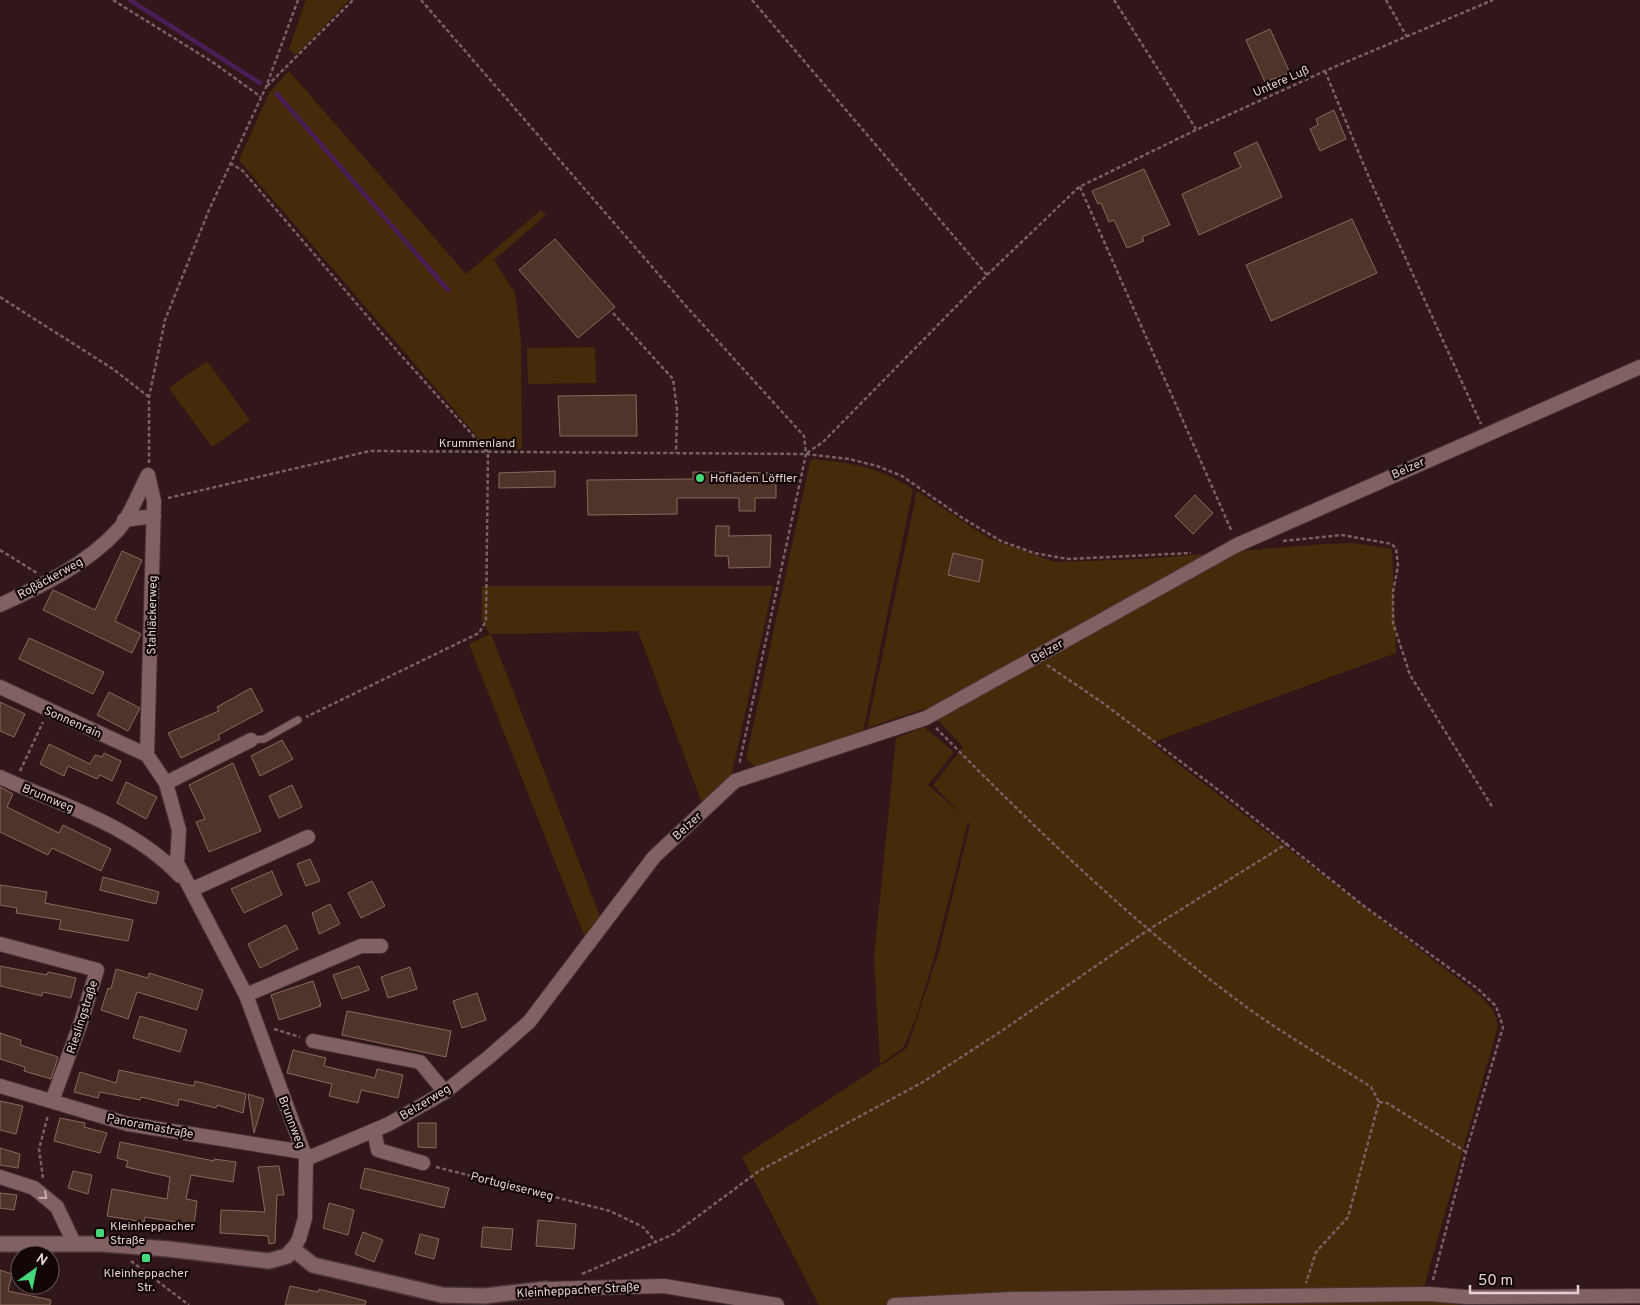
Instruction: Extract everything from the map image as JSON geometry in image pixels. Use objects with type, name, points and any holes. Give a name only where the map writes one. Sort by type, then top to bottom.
[{"type":"street","name":"Belzer","points":[[529,1022],[654,857],[735,781],[926,718],[1237,545],[1640,367]]},
{"type":"street","name":"Stahläckerweg","points":[[148,475],[154,501],[148,755]]},
{"type":"street","name":"Roßäckerweg","points":[[0,606],[50,581],[84,561],[120,528],[148,475]]},
{"type":"street","points":[[124,520],[154,516]]},
{"type":"street","name":"Sonnenrain","points":[[0,687],[148,755]]},
{"type":"street","points":[[166,783],[251,740]]},
{"type":"street","name":"Brunnweg","points":[[148,755],[166,783],[179,830],[177,863],[246,995],[305,1155],[305,1218],[299,1239],[293,1249]]},
{"type":"street","name":"Brunnweg","points":[[0,777],[111,825],[163,858],[192,889]]},
{"type":"street","points":[[192,889],[308,836]]},
{"type":"street","name":"Rieslingstraße","points":[[0,944],[97,970],[81,1022],[52,1101]]},
{"type":"street","points":[[246,995],[361,946],[381,946]]},
{"type":"street","name":"Belzerweg","points":[[305,1155],[374,1130],[445,1092],[529,1022]]},
{"type":"street","points":[[314,1041],[420,1062],[445,1092]]},
{"type":"street","name":"Panoramastraße","points":[[0,1086],[128,1124],[305,1155]]},
{"type":"street","points":[[374,1130],[378,1150],[423,1163]]},
{"type":"street","points":[[0,1177],[34,1188],[57,1207],[74,1243]]},
{"type":"street","points":[[0,1244],[74,1243],[110,1245],[269,1261],[287,1256],[293,1249]]},
{"type":"street","name":"Kleinheppacher Straße","points":[[293,1249],[313,1265],[362,1278],[442,1295],[485,1301],[546,1289],[664,1286],[777,1305]]},
{"type":"street","points":[[894,1305],[1011,1299],[1429,1294],[1466,1296],[1640,1296]]},
{"type":"lane","points":[[251,740],[264,739],[298,720]]},
{"type":"path","points":[[114,0],[214,63],[261,97]]},
{"type":"path","points":[[148,475],[150,397],[165,320],[209,210],[266,87],[298,0]]},
{"type":"path","points":[[266,87],[353,0]]},
{"type":"path","points":[[421,0],[686,306],[804,436],[806,454],[735,781]]},
{"type":"path","points":[[752,0],[987,275]]},
{"type":"path","points":[[1114,0],[1196,130]]},
{"type":"path","points":[[1386,0],[1407,37]]},
{"type":"path","name":"Untere Luß","points":[[806,454],[823,442],[987,275],[1080,187],[1196,130],[1325,71],[1493,0]]},
{"type":"path","points":[[1325,71],[1370,180],[1486,434]]},
{"type":"path","points":[[230,163],[243,172],[398,352],[488,452],[486,621],[479,633],[298,720]]},
{"type":"path","points":[[1080,187],[1237,545]]},
{"type":"path","points":[[0,297],[113,369],[150,397]]},
{"type":"path","points":[[613,313],[673,378],[677,410],[676,453]]},
{"type":"path","name":"Krummenland","points":[[154,501],[370,451],[806,454],[850,459],[877,466],[902,476],[986,532],[1002,541],[1034,552],[1068,559],[1192,553]]},
{"type":"path","points":[[1275,542],[1342,535],[1392,544],[1396,549],[1398,566],[1393,592],[1393,623],[1410,675],[1494,808]]},
{"type":"path","points":[[0,550],[50,581]]},
{"type":"path","points":[[1035,658],[1103,702],[1288,843],[1364,906],[1478,989],[1496,1006],[1503,1028],[1466,1152],[1429,1294]]},
{"type":"path","points":[[14,783],[49,711]]},
{"type":"path","points":[[926,718],[1030,823],[1148,930],[1238,1002],[1371,1087],[1379,1102],[1348,1217],[1316,1252],[1302,1297]]},
{"type":"path","points":[[574,1278],[674,1234],[759,1171],[923,1082],[1003,1030],[1148,930],[1288,843]]},
{"type":"path","points":[[258,1025],[314,1041]]},
{"type":"path","points":[[45,1197],[39,1149],[52,1101]]},
{"type":"path","points":[[1379,1102],[1388,1104],[1466,1152]]},
{"type":"path","name":"Portugieserweg","points":[[423,1163],[610,1211],[643,1227],[656,1242]]},
{"type":"path","points":[[110,1245],[188,1305]]},
{"type":"shaded area","points":[[306,0],[349,0],[296,55],[289,49]]},
{"type":"shaded area","points":[[289,71],[466,274],[541,210],[546,215],[494,260],[515,293],[521,342],[522,449],[488,449],[239,160],[269,93]]},
{"type":"shaded area","points":[[595,347],[596,383],[528,384],[527,348]]},
{"type":"shaded area","points":[[207,361],[250,420],[212,447],[169,388]]},
{"type":"shaded area","points":[[813,459],[840,462],[878,471],[902,482],[913,490],[863,732],[755,767],[746,759],[810,462]]},
{"type":"shaded area","points":[[917,491],[988,538],[1055,562],[1144,559],[1322,544],[1354,543],[1392,549],[1396,653],[1151,743],[1480,996],[1493,1010],[1498,1026],[1424,1287],[1457,1303],[1457,1305],[819,1305],[742,1157],[907,1048],[939,951],[970,824],[968,822],[935,955],[916,1017],[904,1047],[880,1064],[874,957],[896,738],[924,727],[954,752],[928,785],[962,815],[933,785],[963,747],[927,708],[867,728]]},
{"type":"shaded area","points":[[482,586],[773,586],[731,777],[702,803],[638,631],[491,634],[601,919],[586,940],[469,644],[490,634],[482,621]]},
{"type":"building","points":[[1270,29],[1290,73],[1265,82],[1246,40]]},
{"type":"building","points":[[1334,110],[1346,139],[1320,151],[1310,129],[1318,125],[1316,119]]},
{"type":"building","points":[[1257,142],[1282,197],[1199,235],[1182,194],[1241,167],[1234,153]]},
{"type":"building","points":[[1144,169],[1170,225],[1142,237],[1144,241],[1127,248],[1114,220],[1109,222],[1101,203],[1098,204],[1092,191]]},
{"type":"building","points":[[1352,219],[1377,273],[1271,321],[1246,265]]},
{"type":"building","points":[[555,239],[615,307],[578,338],[519,270]]},
{"type":"building","points":[[636,395],[637,436],[560,436],[558,396]]},
{"type":"building","points":[[555,471],[555,487],[499,488],[499,473]]},
{"type":"building","points":[[693,472],[776,473],[776,498],[755,498],[755,511],[739,511],[739,498],[677,498],[677,514],[588,515],[587,480],[693,479]]},
{"type":"building","points":[[1195,495],[1213,513],[1193,534],[1175,516]]},
{"type":"building","points":[[716,526],[729,526],[729,536],[771,535],[770,567],[729,568],[728,556],[715,556]]},
{"type":"building","points":[[122,551],[142,560],[115,621],[141,634],[132,653],[43,610],[53,590],[95,610]]},
{"type":"building","points":[[953,553],[983,560],[979,582],[948,575]]},
{"type":"building","points":[[29,638],[104,672],[93,694],[19,659]]},
{"type":"building","points":[[251,688],[263,711],[218,735],[220,739],[181,758],[168,733],[219,711],[217,707]]},
{"type":"building","points":[[109,692],[140,708],[128,731],[97,715]]},
{"type":"building","points":[[0,702],[25,714],[14,737],[0,731]]},
{"type":"building","points":[[282,740],[293,759],[260,776],[251,756]]},
{"type":"building","points":[[49,744],[90,764],[95,755],[102,757],[104,753],[121,761],[112,781],[100,775],[97,779],[68,766],[64,776],[40,764]]},
{"type":"building","points":[[233,763],[261,831],[209,852],[196,822],[205,819],[189,785]]},
{"type":"building","points":[[126,782],[157,797],[146,819],[117,803]]},
{"type":"building","points":[[292,785],[302,807],[279,818],[269,796]]},
{"type":"building","points":[[0,787],[13,794],[7,807],[59,833],[63,825],[111,849],[101,871],[52,848],[48,855],[0,832]]},
{"type":"building","points":[[310,859],[320,881],[306,886],[297,864]]},
{"type":"building","points":[[272,871],[282,895],[244,913],[231,889]]},
{"type":"building","points":[[103,877],[159,892],[156,904],[100,890]]},
{"type":"building","points":[[372,881],[385,906],[361,918],[348,893]]},
{"type":"building","points":[[0,885],[47,892],[45,903],[133,920],[128,941],[59,929],[61,920],[16,913],[17,908],[0,905]]},
{"type":"building","points":[[330,904],[340,924],[319,934],[312,913]]},
{"type":"building","points":[[286,925],[298,949],[260,968],[248,944]]},
{"type":"building","points":[[0,966],[47,975],[48,972],[76,978],[71,998],[43,992],[42,996],[0,986]]},
{"type":"building","points":[[359,966],[369,990],[342,999],[333,975]]},
{"type":"building","points":[[410,967],[417,989],[388,998],[381,977]]},
{"type":"building","points":[[116,969],[148,978],[149,973],[203,990],[197,1010],[137,992],[128,1019],[101,1010],[108,988],[111,989]]},
{"type":"building","points":[[313,981],[321,1005],[319,1005],[321,1006],[279,1020],[271,995]]},
{"type":"building","points":[[477,993],[486,1020],[462,1028],[453,1001]]},
{"type":"building","points":[[347,1011],[451,1031],[446,1057],[342,1035]]},
{"type":"building","points":[[140,1016],[187,1030],[180,1052],[133,1038]]},
{"type":"building","points":[[0,1033],[21,1040],[20,1045],[58,1057],[51,1079],[24,1071],[25,1067],[0,1059]]},
{"type":"building","points":[[293,1050],[326,1058],[324,1066],[375,1078],[377,1069],[403,1075],[398,1098],[361,1090],[358,1103],[329,1096],[332,1084],[287,1073]]},
{"type":"building","points":[[119,1070],[194,1086],[195,1081],[246,1094],[243,1113],[217,1105],[216,1108],[179,1099],[178,1106],[141,1097],[140,1100],[100,1092],[98,1098],[74,1092],[80,1072],[116,1083]]},
{"type":"building","points":[[248,1094],[264,1099],[254,1133]]},
{"type":"building","points":[[0,1101],[23,1106],[16,1134],[0,1130]]},
{"type":"building","points":[[60,1118],[85,1123],[84,1127],[107,1133],[100,1153],[54,1141]]},
{"type":"building","points":[[418,1123],[436,1123],[436,1148],[418,1147]]},
{"type":"building","points":[[120,1142],[214,1161],[214,1159],[236,1162],[233,1182],[191,1175],[186,1199],[197,1201],[194,1225],[145,1217],[144,1222],[107,1216],[112,1189],[167,1199],[170,1177],[126,1167],[128,1161],[117,1158]]},
{"type":"building","points":[[0,1148],[20,1154],[18,1168],[0,1165]]},
{"type":"building","points":[[279,1166],[284,1195],[277,1195],[275,1243],[269,1244],[268,1236],[220,1233],[221,1210],[265,1212],[258,1167]]},
{"type":"building","points":[[365,1168],[449,1188],[444,1208],[360,1188]]},
{"type":"building","points":[[73,1171],[92,1175],[88,1194],[68,1188]]},
{"type":"building","points":[[0,1193],[17,1195],[14,1210],[0,1208]]},
{"type":"building","points":[[329,1203],[354,1210],[348,1235],[323,1228]]},
{"type":"building","points":[[538,1220],[576,1224],[574,1249],[536,1246]]},
{"type":"building","points":[[483,1227],[513,1229],[511,1250],[481,1247]]},
{"type":"building","points":[[363,1232],[383,1240],[374,1262],[355,1254]]},
{"type":"building","points":[[420,1234],[439,1239],[434,1259],[415,1254]]},
{"type":"building","points":[[0,1270],[10,1273],[8,1291],[10,1291],[10,1295],[27,1295],[51,1300],[50,1305],[0,1305]]},
{"type":"building","points":[[290,1286],[318,1292],[319,1289],[366,1301],[365,1305],[285,1305]]},
{"type":"waterway","points":[[130,0],[260,83]]},
{"type":"waterway","points":[[277,94],[448,290]]},
{"type":"place","name":"Hofladen Löffler","points":[[700,478]]},
{"type":"place","name":"Kleinheppacher Straße","points":[[100,1233]]},
{"type":"place","name":"Kleinheppacher Str.","points":[[146,1258]]}]
